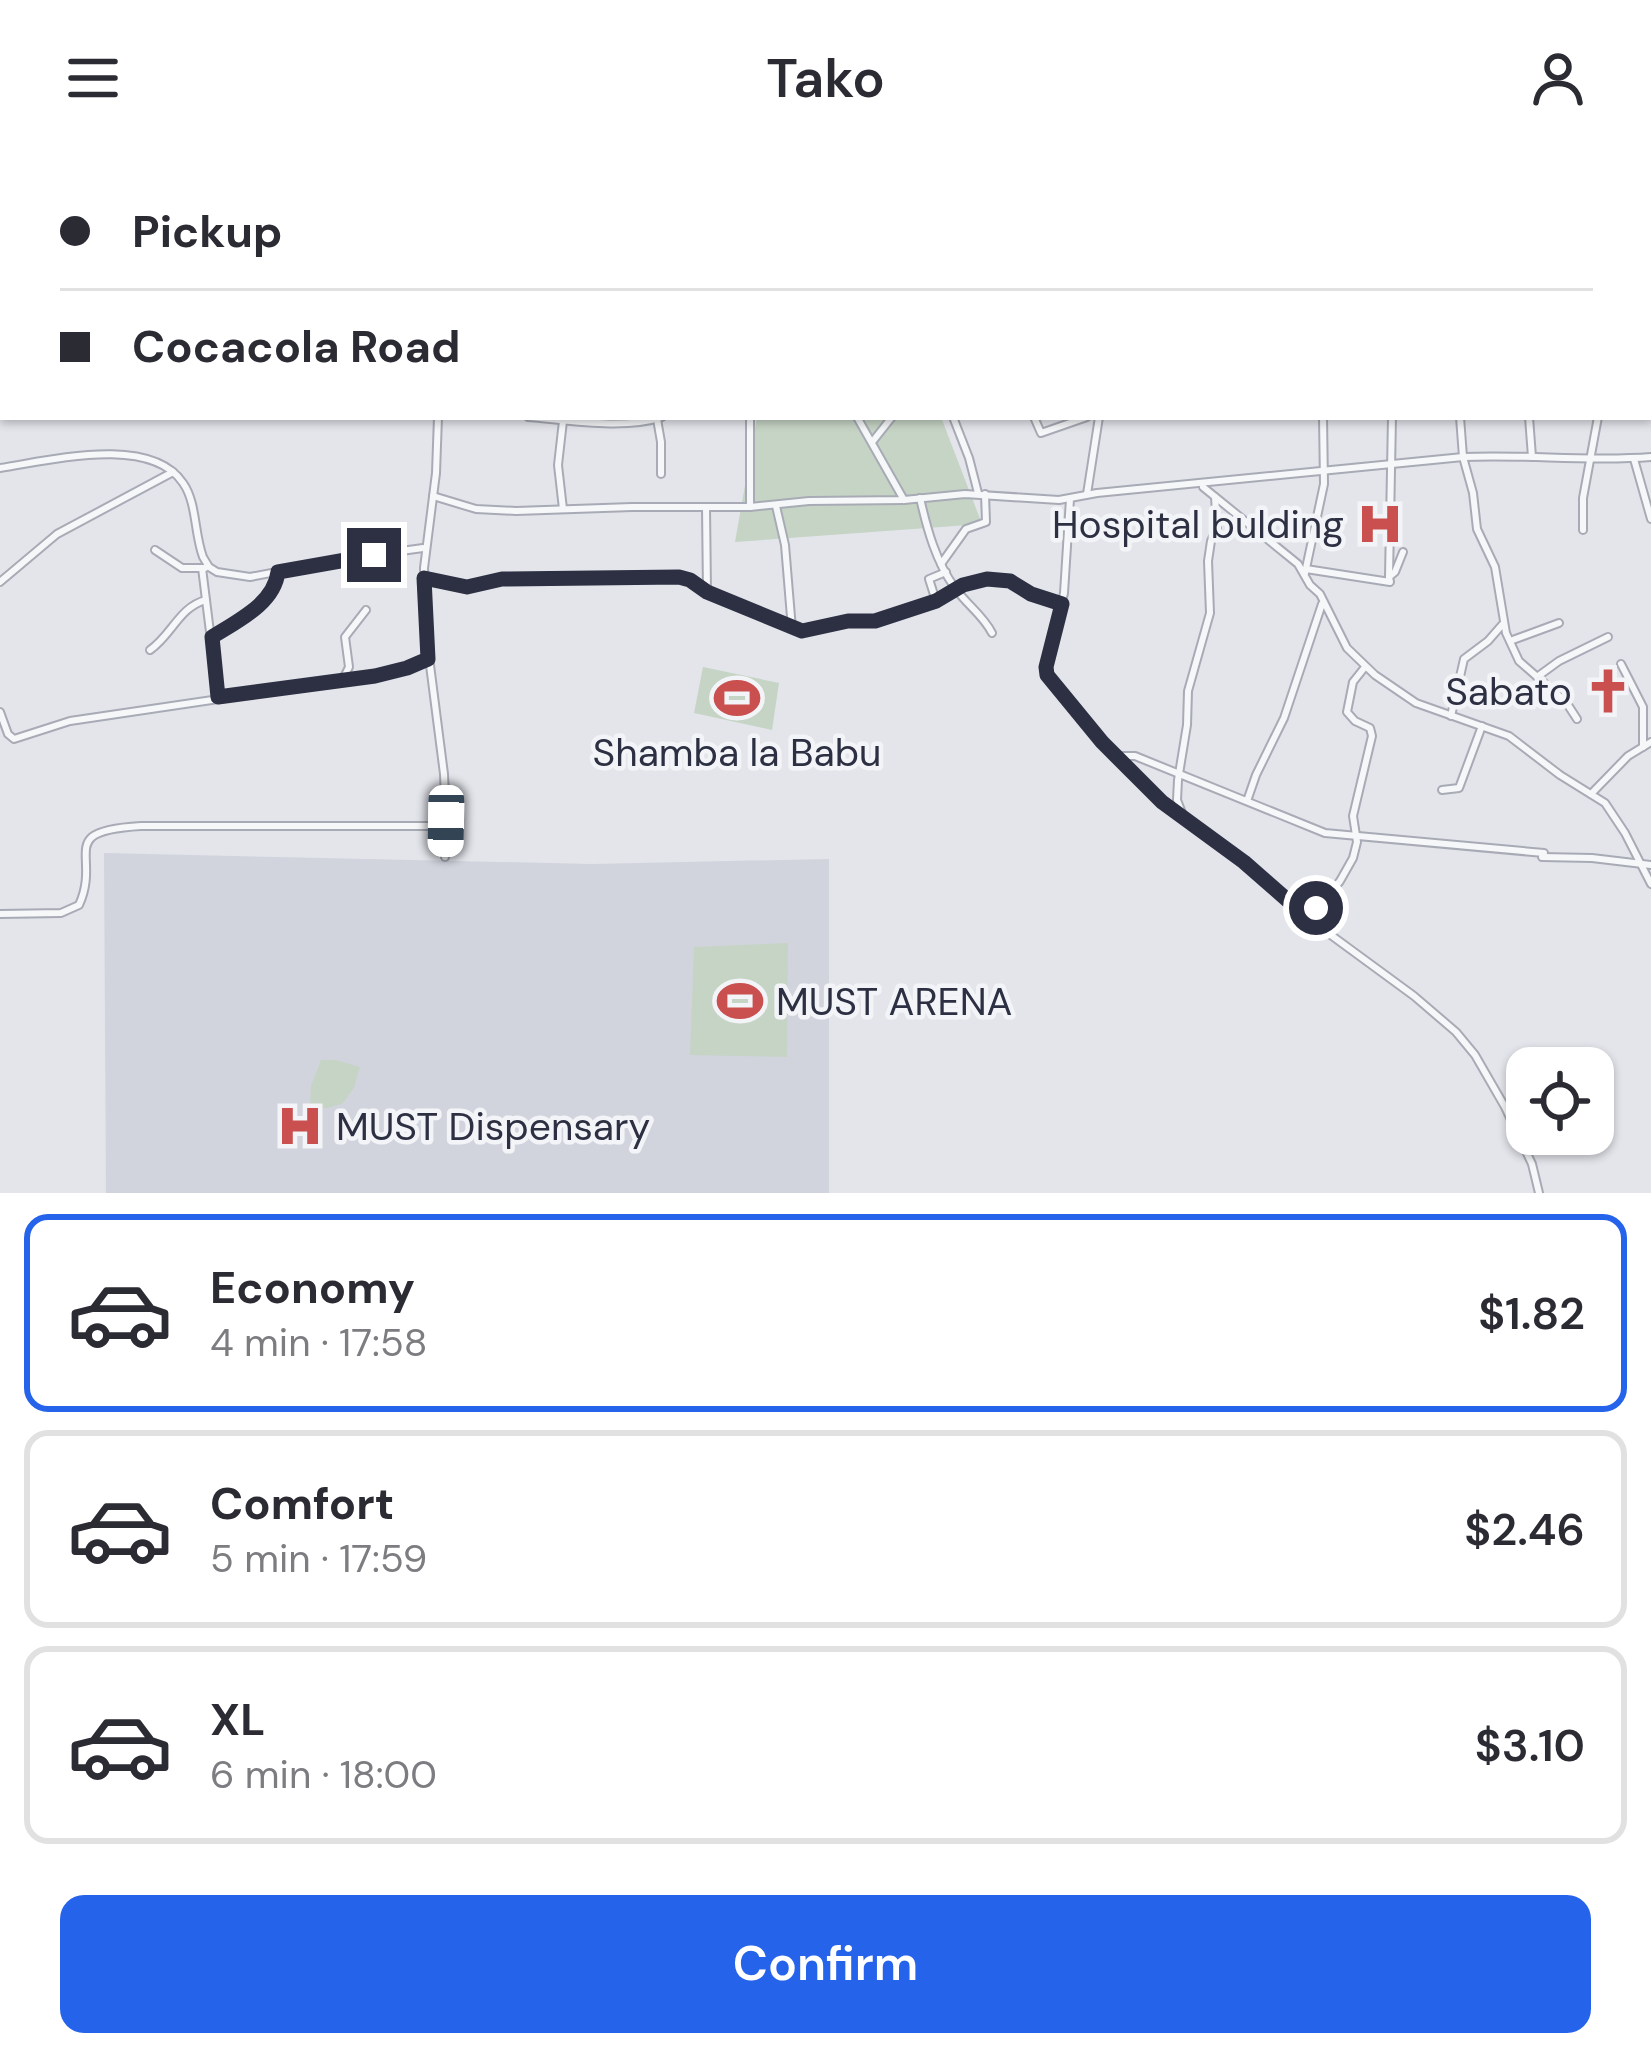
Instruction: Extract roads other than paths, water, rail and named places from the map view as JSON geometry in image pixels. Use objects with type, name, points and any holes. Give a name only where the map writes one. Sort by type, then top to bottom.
[{"type":"street","points":[[438,420],[424,578],[428,659],[444,774],[445,857]]},
{"type":"street","points":[[563,420],[558,465],[563,510]]},
{"type":"street","points":[[602,420],[650,420]]},
{"type":"street","points":[[659,420],[661,474]]},
{"type":"street","points":[[750,420],[750,507]]},
{"type":"street","points":[[859,420],[904,500]]},
{"type":"street","points":[[873,441],[890,420]]},
{"type":"street","points":[[936,601],[929,579],[943,568],[965,530],[986,522],[982,494],[954,420]]},
{"type":"street","points":[[1035,420],[1040,433],[1078,420]]},
{"type":"street","points":[[1087,494],[1099,420]]},
{"type":"street","points":[[1305,572],[1322,500],[1323,420]]},
{"type":"street","points":[[1305,572],[1390,582],[1392,420]]},
{"type":"street","points":[[1460,420],[1478,529],[1495,567],[1503,624],[1519,662],[1566,702],[1577,719]]},
{"type":"street","points":[[1529,420],[1532,457]]},
{"type":"street","points":[[1583,530],[1583,498],[1597,420]]},
{"type":"street","points":[[0,468],[124,455],[156,461],[181,479],[190,497],[205,567],[218,697]]},
{"type":"street","points":[[433,496],[490,510],[750,507],[982,494],[1070,499],[1463,457],[1651,458]]},
{"type":"street","points":[[1634,459],[1651,519]]},
{"type":"street","points":[[0,582],[57,534],[173,472]]},
{"type":"street","points":[[1186,821],[1178,800],[1179,773],[1188,691],[1210,613],[1208,561],[1217,528],[1216,483]]},
{"type":"street","points":[[1200,485],[1298,564],[1340,638],[1365,667],[1405,697],[1516,740],[1611,810],[1651,884]]},
{"type":"street","points":[[920,498],[943,568],[992,633]]},
{"type":"street","points":[[1070,499],[1062,604],[1047,675],[1147,789],[1441,1017],[1475,1055],[1522,1139],[1539,1193]]},
{"type":"street","points":[[776,506],[785,545],[792,629]]},
{"type":"street","points":[[706,507],[707,592]]},
{"type":"street","points":[[155,550],[182,568],[205,567],[238,577],[424,548]]},
{"type":"street","points":[[1389,577],[1403,552]]},
{"type":"street","points":[[212,637],[266,598],[275,588],[278,572]]},
{"type":"street","points":[[424,578],[467,587],[502,579],[669,576],[690,580],[707,592],[805,631],[848,621],[875,621],[987,579],[1004,580],[1062,604]]},
{"type":"street","points":[[150,650],[189,607],[206,600]]},
{"type":"street","points":[[1247,801],[1290,702],[1323,601]]},
{"type":"street","points":[[341,680],[349,667],[345,638],[366,610]]},
{"type":"street","points":[[1510,640],[1559,623]]},
{"type":"street","points":[[1450,716],[1463,658],[1503,624]]},
{"type":"street","points":[[1538,677],[1607,637]]},
{"type":"street","points":[[0,712],[14,739],[70,721],[393,672],[428,659]]},
{"type":"street","points":[[1591,794],[1628,756],[1647,745],[1643,707],[1621,664]]},
{"type":"street","points":[[1309,919],[1349,868],[1356,848],[1353,815],[1372,732],[1347,712],[1353,682],[1365,667]]},
{"type":"street","points":[[1442,790],[1459,788],[1483,726]]},
{"type":"street","points":[[1118,756],[1131,754],[1318,831],[1651,865]]},
{"type":"street","points":[[0,914],[61,913],[79,905],[86,844],[108,829],[434,826],[446,821]]},
{"type":"place","name":"Hospital bulding","points":[[1380,524]]},
{"type":"place","name":"Sabato","points":[[1608,691]]},
{"type":"place","name":"Shamba la Babu","points":[[737,698]]},
{"type":"place","name":"MUST ARENA","points":[[740,1001]]},
{"type":"place","name":"MUST Dispensary","points":[[300,1126]]}]
